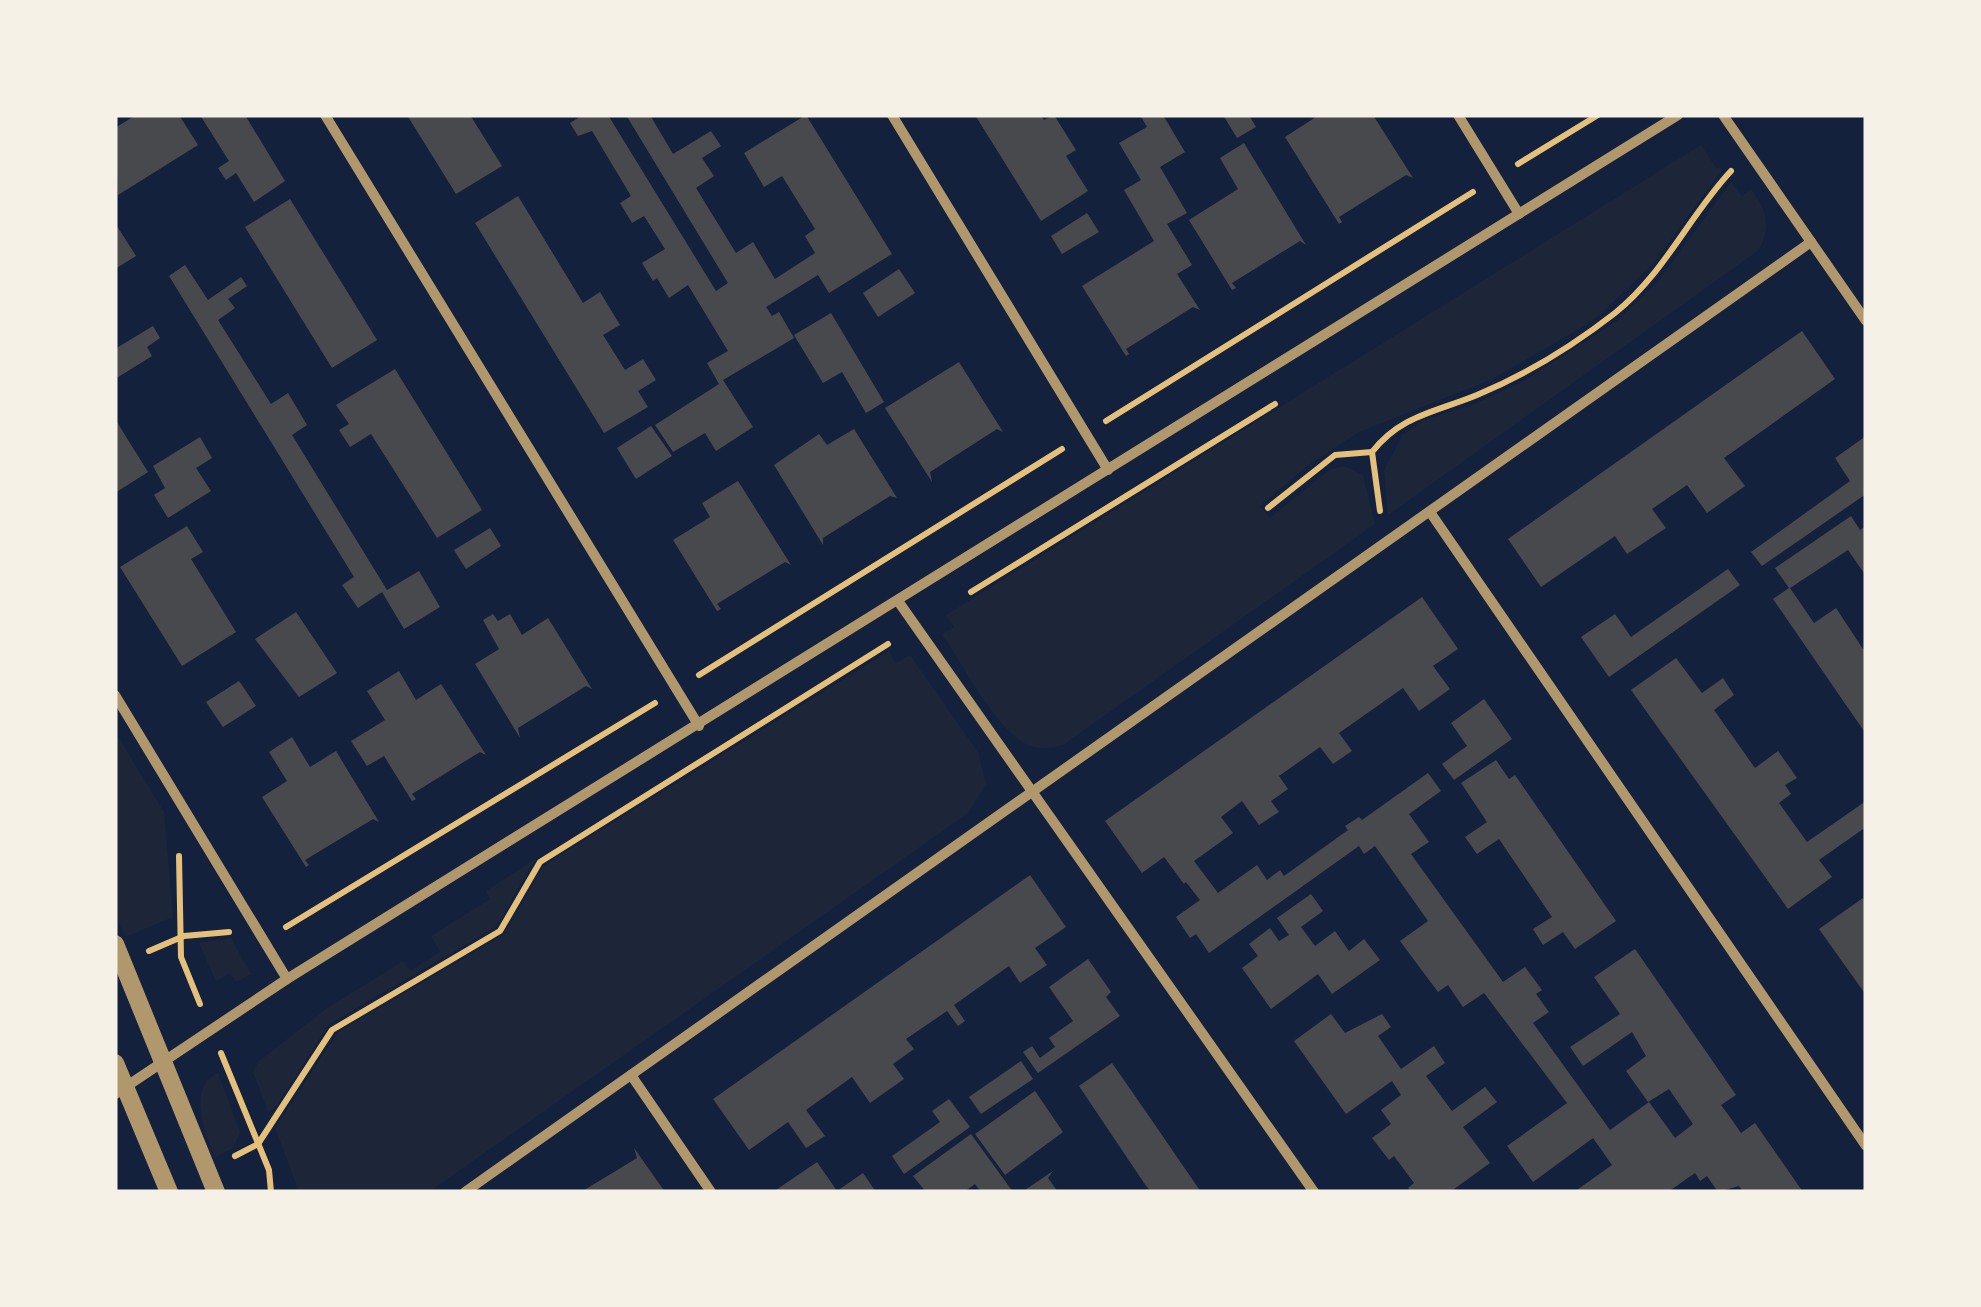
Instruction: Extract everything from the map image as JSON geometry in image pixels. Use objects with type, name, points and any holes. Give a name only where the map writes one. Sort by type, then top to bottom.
[{"type":"street","points":[[325,115],[699,726]]},
{"type":"street","points":[[892,115],[1108,470]]},
{"type":"street","points":[[1458,115],[1519,214]]},
{"type":"street","points":[[120,1091],[286,979],[1678,115]]},
{"type":"street","points":[[1723,115],[1866,321]]},
{"type":"street","points":[[465,1192],[1811,242]]},
{"type":"street","points":[[1430,512],[1866,1146]]},
{"type":"street","points":[[898,601],[1314,1192]]},
{"type":"street","points":[[115,695],[286,979]]},
{"type":"street","points":[[115,944],[216,1192]]},
{"type":"street","points":[[115,1063],[120,1091],[169,1192]]},
{"type":"street","points":[[631,1075],[712,1192]]},
{"type":"path","points":[[124,962],[184,936],[292,927],[306,919],[1598,115]]},
{"type":"path","points":[[1394,537],[1382,520],[1374,488],[1372,452],[1389,430],[1414,415],[1477,395],[1514,376],[1617,312],[1667,259],[1712,191],[1749,152]]},
{"type":"path","points":[[964,597],[1288,396]]},
{"type":"path","points":[[1268,508],[1335,455],[1372,452]]},
{"type":"path","points":[[258,1144],[332,1030],[500,931],[540,862],[916,626]]},
{"type":"path","points":[[173,789],[184,936],[181,957],[268,1170],[271,1192]]},
{"type":"shaded area","points":[[1701,145],[1716,168],[1723,169],[1652,265],[1593,321],[1490,380],[1359,432],[1307,466],[1260,506],[1270,518],[1329,470],[1344,466],[1363,475],[1375,524],[1063,745],[1029,746],[1002,724],[942,634],[954,627],[946,615]]},
{"type":"shaded area","points":[[1731,182],[1742,196],[1751,189],[1764,211],[1765,233],[1759,250],[1388,515],[1384,470],[1403,435],[1423,420],[1470,406],[1522,382],[1617,321],[1657,283]]},
{"type":"shaded area","points":[[889,651],[896,663],[910,655],[978,752],[986,784],[967,814],[429,1192],[299,1192],[275,1128],[338,1032],[503,935],[543,866]]},
{"type":"shaded area","points":[[115,732],[164,812],[173,917],[125,937],[115,914]]},
{"type":"shaded area","points":[[535,859],[496,927],[329,1024],[276,1107],[268,1112],[253,1072],[259,1061],[326,1009],[403,961],[410,971],[440,952],[431,936],[490,899],[486,891]]},
{"type":"shaded area","points":[[231,938],[251,974],[236,982],[230,973],[216,981],[199,943]]},
{"type":"shaded area","points":[[218,1073],[240,1132],[233,1148],[215,1157],[203,1123],[200,1099],[208,1080]]},
{"type":"building","points":[[136,115],[179,115],[198,145],[118,195],[115,128]]},
{"type":"building","points":[[200,115],[245,115],[285,181],[254,202],[236,173],[226,180],[218,168],[229,161]]},
{"type":"building","points":[[407,115],[470,115],[502,166],[456,194]]},
{"type":"building","points":[[583,115],[608,115],[716,291],[728,283],[626,115],[650,115],[673,154],[711,131],[721,146],[702,158],[714,176],[696,188],[736,253],[753,242],[775,279],[815,253],[805,236],[815,229],[782,176],[764,187],[744,153],[806,115],[892,254],[829,293],[818,275],[766,307],[772,316],[779,312],[794,338],[723,380],[753,427],[716,451],[705,433],[673,452],[655,425],[719,384],[707,363],[728,351],[688,285],[669,298],[657,278],[653,281],[642,263],[665,249],[644,216],[632,223],[620,203],[631,196],[592,131],[578,136],[570,123]]},
{"type":"building","points":[[975,115],[1041,115],[1044,120],[1054,115],[1076,150],[1066,156],[1088,191],[1041,221]]},
{"type":"building","points":[[1140,115],[1163,115],[1185,152],[1160,167],[1187,213],[1167,224],[1192,265],[1177,274],[1200,310],[1193,307],[1126,349],[1126,356],[1082,286],[1154,241],[1124,190],[1141,180],[1119,143],[1147,127]]},
{"type":"building","points":[[1223,115],[1249,115],[1256,127],[1237,138]]},
{"type":"building","points":[[1319,115],[1373,115],[1413,178],[1406,175],[1339,217],[1339,224],[1285,137]]},
{"type":"building","points":[[1244,143],[1306,245],[1300,241],[1232,283],[1236,288],[1232,290],[1189,220],[1238,189],[1220,158]]},
{"type":"building","points":[[518,196],[583,303],[600,292],[620,325],[603,335],[625,370],[643,359],[656,380],[638,391],[648,407],[604,433],[475,223]]},
{"type":"building","points":[[290,199],[377,340],[332,368],[245,227]]},
{"type":"building","points":[[1087,213],[1099,232],[1062,254],[1051,236]]},
{"type":"building","points":[[115,223],[136,256],[115,269]]},
{"type":"building","points":[[185,265],[208,300],[241,277],[247,286],[228,299],[235,308],[218,320],[271,404],[288,393],[307,425],[292,435],[387,590],[419,571],[440,607],[404,629],[382,592],[358,608],[342,585],[354,577],[169,276]]},
{"type":"building","points":[[899,269],[915,293],[878,317],[863,293]]},
{"type":"building","points":[[831,313],[884,402],[866,413],[842,372],[823,383],[794,335]]},
{"type":"building","points":[[153,326],[160,338],[147,347],[152,356],[115,379],[115,349]]},
{"type":"building","points":[[1802,331],[1835,379],[1724,458],[1745,486],[1707,513],[1687,485],[1652,509],[1666,528],[1627,554],[1615,536],[1541,587],[1508,539]]},
{"type":"building","points":[[959,362],[1003,432],[997,429],[930,472],[932,482],[885,408]]},
{"type":"building","points":[[395,369],[482,510],[437,538],[371,434],[350,447],[339,430],[349,424],[336,405]]},
{"type":"building","points":[[115,419],[148,472],[115,493]]},
{"type":"building","points":[[651,426],[672,456],[636,479],[617,448]]},
{"type":"building","points":[[854,429],[897,498],[890,496],[823,538],[823,545],[774,465],[819,434],[827,445]]},
{"type":"building","points":[[1866,436],[1866,494],[1762,566],[1751,552],[1850,481],[1835,458]]},
{"type":"building","points":[[200,437],[212,458],[196,468],[211,491],[168,518],[154,495],[165,488],[153,466]]},
{"type":"building","points":[[738,481],[791,565],[785,562],[717,604],[721,609],[717,611],[673,540],[710,517],[702,503]]},
{"type":"building","points":[[1851,516],[1860,530],[1866,526],[1866,576],[1848,550],[1790,588],[1814,623],[1836,608],[1863,649],[1866,647],[1866,734],[1773,599],[1789,588],[1775,568]]},
{"type":"building","points":[[187,526],[203,552],[191,559],[236,632],[182,666],[120,567]]},
{"type":"building","points":[[490,528],[501,546],[466,569],[454,550]]},
{"type":"building","points":[[1728,569],[1740,585],[1609,677],[1581,637],[1615,614],[1631,637]]},
{"type":"building","points":[[1422,597],[1458,649],[1433,666],[1450,689],[1419,711],[1403,688],[1339,733],[1352,751],[1333,764],[1320,747],[1279,776],[1288,789],[1271,801],[1279,812],[1259,825],[1242,801],[1221,817],[1233,833],[1194,861],[1218,893],[1257,865],[1267,880],[1280,870],[1284,876],[1348,830],[1345,826],[1359,817],[1362,820],[1428,773],[1441,791],[1409,814],[1429,842],[1411,854],[1503,982],[1525,967],[1542,990],[1536,994],[1549,1012],[1533,1023],[1610,1130],[1649,1102],[1675,1138],[1693,1124],[1669,1089],[1648,1102],[1626,1071],[1646,1056],[1632,1032],[1583,1066],[1570,1047],[1620,1014],[1594,977],[1635,949],[1736,1095],[1721,1105],[1741,1133],[1755,1123],[1803,1192],[1743,1192],[1739,1186],[1718,1192],[1707,1176],[1700,1181],[1695,1173],[1668,1192],[1574,1192],[1612,1165],[1593,1138],[1533,1182],[1507,1146],[1567,1103],[1484,993],[1463,1007],[1448,985],[1438,992],[1400,941],[1428,921],[1375,846],[1364,854],[1359,846],[1209,953],[1196,934],[1190,938],[1176,917],[1200,900],[1186,882],[1164,857],[1142,873],[1105,821]]},
{"type":"building","points":[[296,612],[337,673],[299,697],[255,639]]},
{"type":"building","points":[[493,614],[498,621],[510,614],[522,635],[548,618],[592,689],[586,686],[518,728],[520,738],[475,664],[499,649],[483,620]]},
{"type":"building","points":[[1676,658],[1702,693],[1723,678],[1734,695],[1714,710],[1755,768],[1778,751],[1797,778],[1785,785],[1791,794],[1779,803],[1807,842],[1866,801],[1866,827],[1819,860],[1832,877],[1788,909],[1631,690]]},
{"type":"building","points":[[399,671],[416,700],[441,684],[486,755],[480,752],[412,794],[416,799],[412,801],[384,756],[367,766],[351,741],[385,720],[367,691]]},
{"type":"building","points":[[239,681],[256,706],[223,727],[206,702]]},
{"type":"building","points":[[1484,699],[1512,739],[1454,780],[1442,764],[1467,746],[1451,723]]},
{"type":"building","points":[[292,737],[310,767],[336,751],[379,822],[373,819],[305,860],[309,865],[306,867],[262,797],[287,781],[269,752]]},
{"type":"building","points":[[1496,760],[1509,779],[1515,775],[1616,921],[1575,949],[1563,932],[1543,945],[1533,929],[1552,917],[1499,839],[1477,854],[1465,837],[1487,822],[1461,783]]},
{"type":"building","points":[[1030,875],[1066,927],[1035,948],[1047,965],[1020,983],[1009,966],[954,1005],[965,1021],[958,1026],[947,1011],[906,1039],[914,1049],[893,1064],[904,1079],[870,1103],[852,1077],[806,1110],[825,1136],[806,1148],[788,1122],[749,1150],[713,1099]]},
{"type":"building","points":[[1311,894],[1323,911],[1301,927],[1315,946],[1335,931],[1349,951],[1364,939],[1380,960],[1332,994],[1318,974],[1271,1009],[1242,968],[1258,956],[1249,944],[1270,928],[1279,941],[1289,935],[1277,918]]},
{"type":"building","points":[[1863,898],[1866,903],[1866,995],[1819,929]]},
{"type":"building","points":[[1088,959],[1111,992],[1106,997],[1120,1016],[1038,1073],[1023,1052],[1032,1046],[1040,1058],[1055,1047],[1049,1038],[1073,1021],[1049,987]]},
{"type":"building","points":[[1331,1014],[1345,1033],[1382,1014],[1391,1027],[1378,1036],[1401,1069],[1434,1046],[1445,1063],[1426,1076],[1452,1111],[1485,1087],[1497,1102],[1463,1127],[1490,1163],[1450,1192],[1411,1192],[1408,1188],[1414,1183],[1394,1156],[1389,1160],[1372,1138],[1391,1124],[1381,1110],[1401,1095],[1392,1081],[1346,1114],[1294,1041]]},
{"type":"building","points":[[1021,1061],[1033,1079],[981,1114],[969,1097]]},
{"type":"building","points":[[1112,1063],[1201,1192],[1151,1192],[1144,1183],[1079,1086]]},
{"type":"building","points":[[1035,1091],[1063,1132],[1005,1175],[975,1134]]},
{"type":"building","points":[[949,1099],[970,1127],[904,1174],[892,1156],[940,1122],[932,1111]]},
{"type":"building","points":[[971,1134],[1013,1192],[981,1192],[975,1184],[964,1192],[926,1192],[913,1176]]},
{"type":"building","points":[[634,1148],[665,1192],[581,1192],[637,1158]]},
{"type":"building","points":[[817,1162],[837,1191],[863,1173],[876,1192],[773,1192]]},
{"type":"building","points":[[1053,1171],[1048,1178],[1058,1192],[1022,1192]]}]
